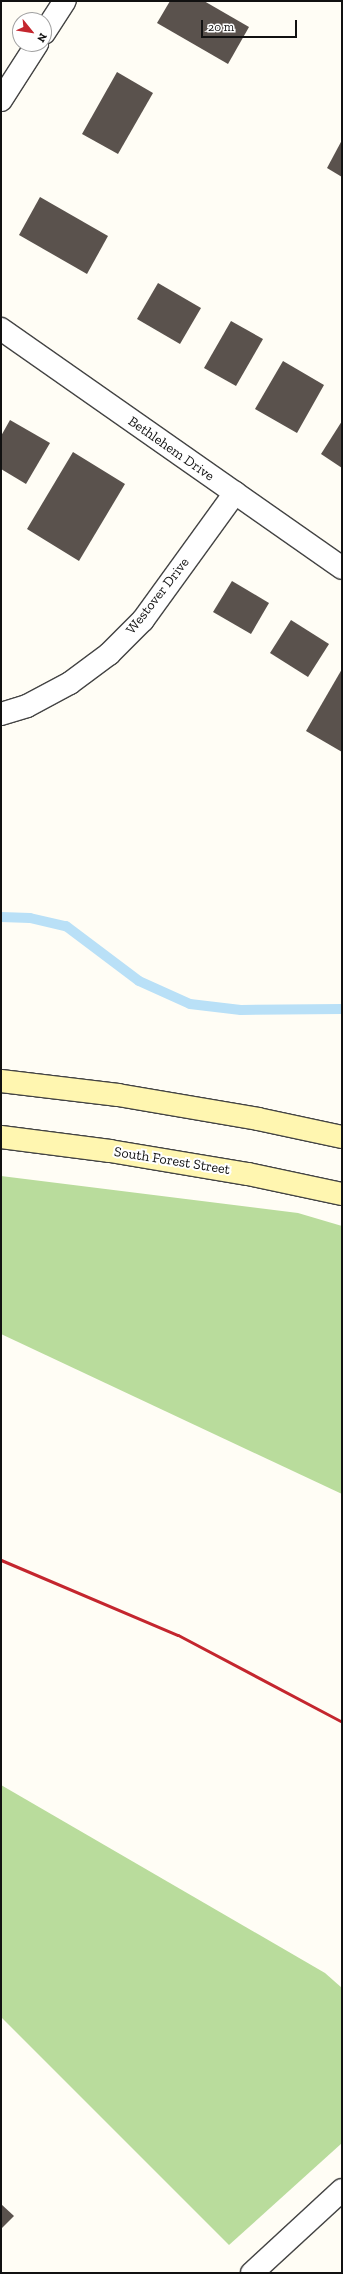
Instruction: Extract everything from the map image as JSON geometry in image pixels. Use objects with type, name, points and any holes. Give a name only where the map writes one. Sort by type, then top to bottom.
[{"type":"street","points":[[52,21],[65,1]]},
{"type":"street","points":[[1,100],[32,52]]},
{"type":"street","name":"Bethlehem Drive","points":[[1,329],[342,568]]},
{"type":"street","name":"Westover Drive","points":[[1,714],[27,706],[70,683],[109,654],[143,620],[235,493]]},
{"type":"street","points":[[1,1081],[118,1095],[258,1119],[342,1137]]},
{"type":"street","name":"South Forest Street","points":[[1,1138],[110,1151],[248,1174],[342,1194]]},
{"type":"street","points":[[252,2273],[342,2190]]},
{"type":"green space","points":[[1,1176],[298,1213],[342,1226],[342,1494],[1,1334]]},
{"type":"green space","points":[[1,1785],[325,1973],[342,1988],[342,2143],[229,2245],[1,2017]]},
{"type":"building","points":[[170,1],[204,1],[249,27],[228,64],[157,23]]},
{"type":"building","points":[[117,72],[153,93],[118,154],[82,134]]},
{"type":"building","points":[[342,140],[342,177],[327,168]]},
{"type":"building","points":[[40,197],[108,236],[87,274],[19,235]]},
{"type":"building","points":[[158,283],[201,308],[180,344],[137,319]]},
{"type":"building","points":[[231,321],[263,339],[236,386],[204,368]]},
{"type":"building","points":[[283,361],[324,385],[297,433],[255,409]]},
{"type":"building","points":[[10,420],[50,443],[26,484],[1,469],[1,436]]},
{"type":"building","points":[[342,421],[342,468],[321,454]]},
{"type":"building","points":[[73,452],[125,484],[79,561],[27,529]]},
{"type":"building","points":[[232,581],[269,603],[251,634],[213,612]]},
{"type":"building","points":[[291,620],[329,644],[308,677],[270,653]]},
{"type":"building","points":[[342,669],[342,752],[306,731]]},
{"type":"building","points":[[1,2204],[14,2216],[1,2229]]},
{"type":"waterway","points":[[1,917],[30,918],[66,926],[139,981],[190,1004],[241,1010],[342,1009]]},
{"type":"railway","points":[[1,1560],[178,1635],[342,1722]]}]
